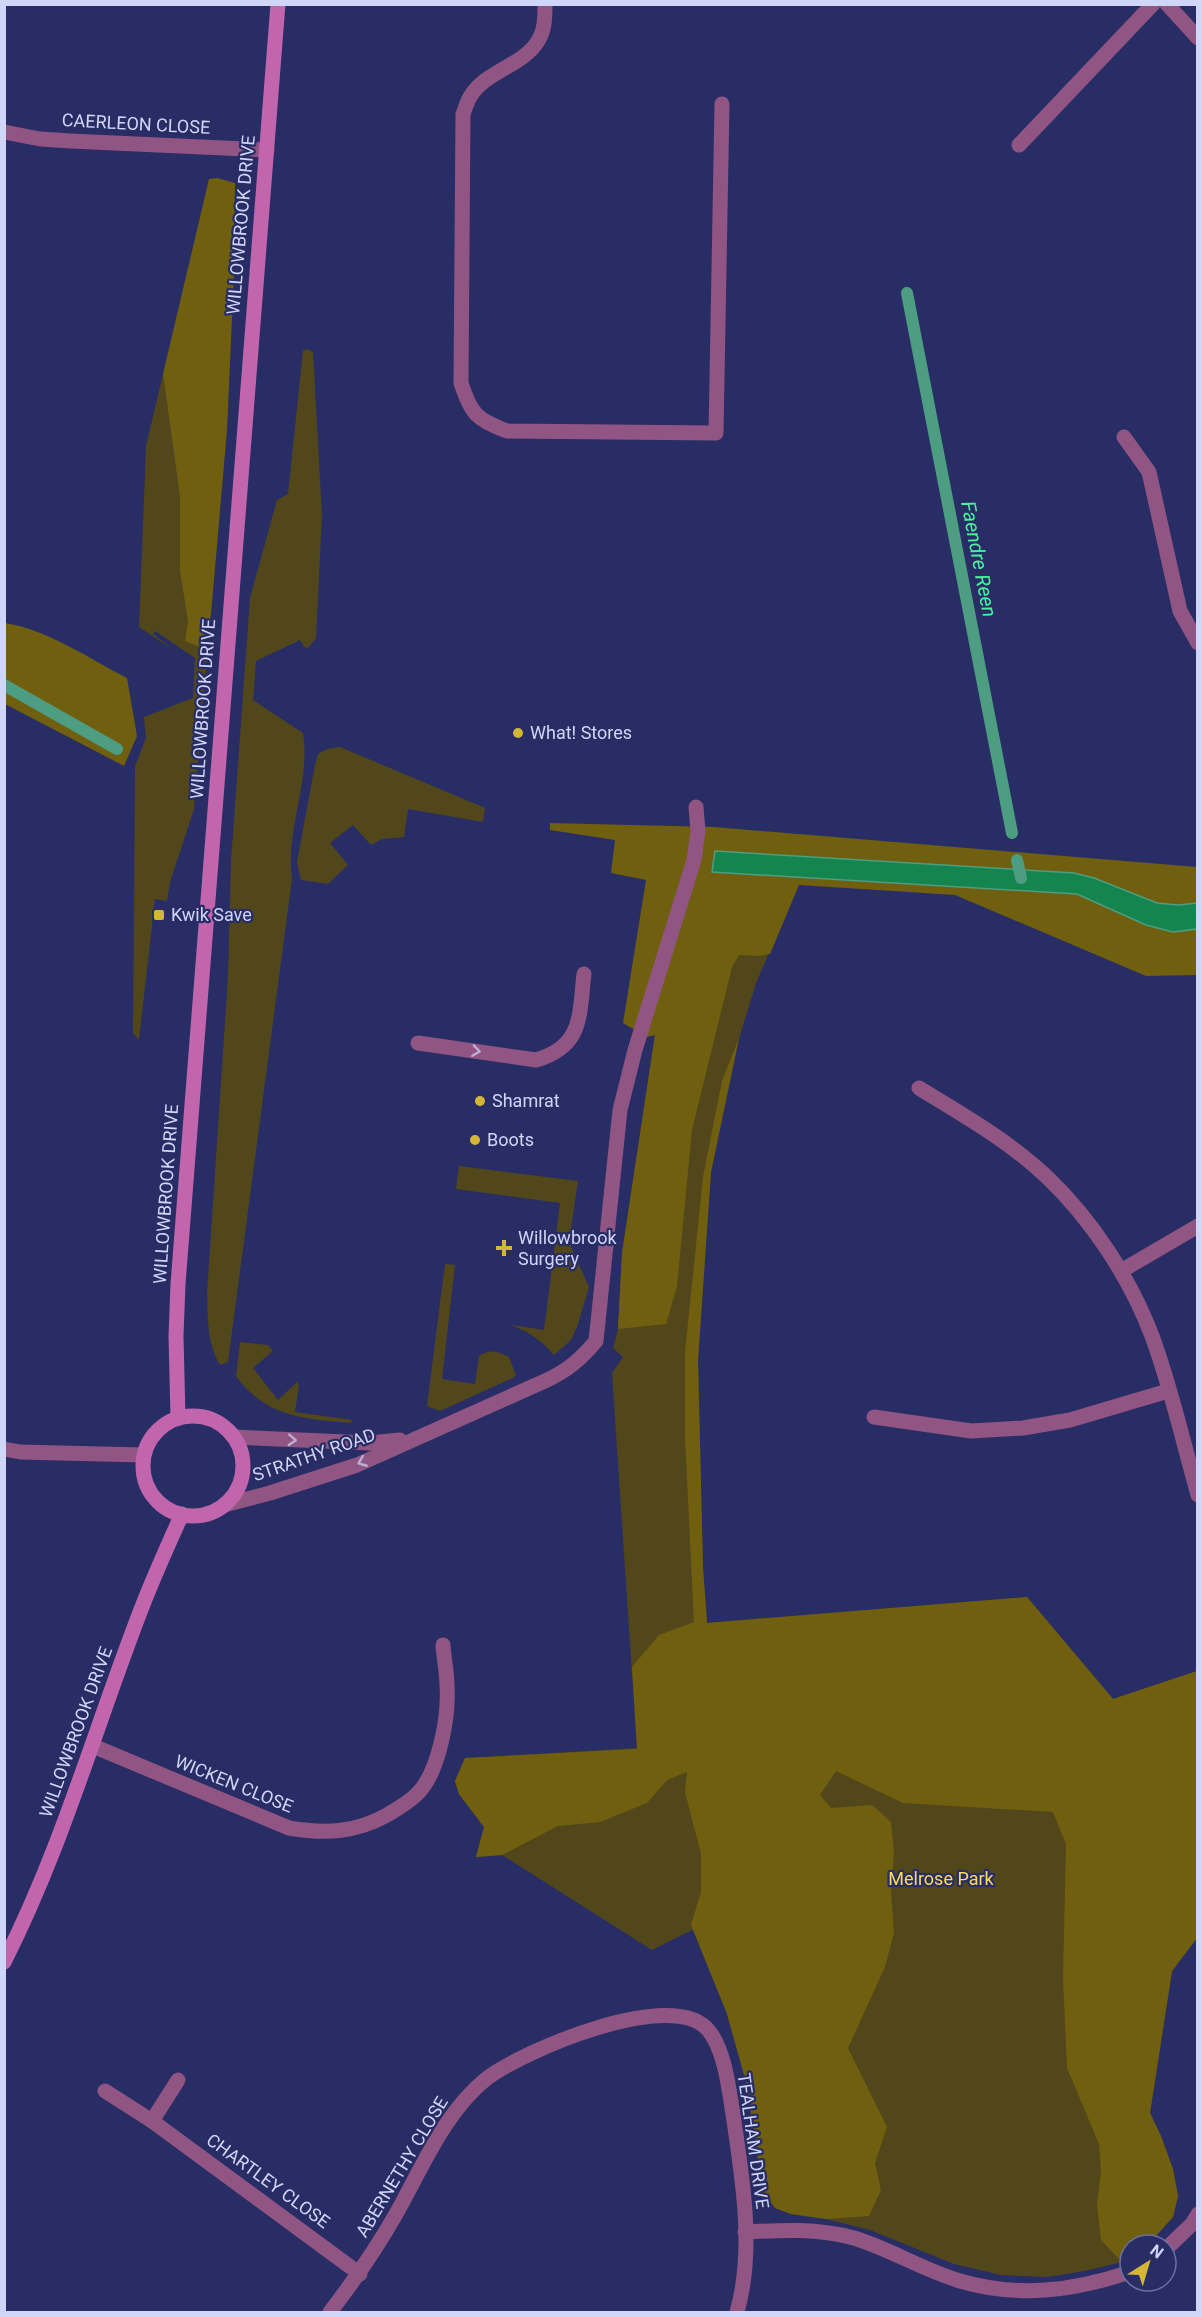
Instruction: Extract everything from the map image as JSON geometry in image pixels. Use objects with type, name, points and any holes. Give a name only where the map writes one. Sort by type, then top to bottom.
[{"type":"street","name":"WILLOWBROOK DRIVE","points":[[178,1418],[176,1336],[178,1284],[278,4]]},
{"type":"street","points":[[545,4],[544,23],[538,41],[482,84],[470,96],[464,114],[460,383],[468,405],[484,423],[507,431],[716,433],[722,104]]},
{"type":"street","points":[[1019,145],[1154,4]]},
{"type":"street","points":[[1167,4],[1197,38]]},
{"type":"street","name":"CAERLEON CLOSE","points":[[4,132],[71,141],[267,150]]},
{"type":"street","points":[[1124,437],[1149,472],[1180,611],[1197,643]]},
{"type":"street","name":"STRATHY ROAD","points":[[224,1504],[270,1493],[357,1465],[564,1372],[596,1341],[620,1110],[635,1050],[694,860],[698,831],[696,807]]},
{"type":"street","points":[[418,1043],[536,1060],[552,1055],[570,1041],[579,1015],[584,974]]},
{"type":"street","points":[[920,1088],[997,1136],[1047,1177],[1085,1220],[1121,1270],[1153,1338],[1197,1495]]},
{"type":"street","points":[[1121,1270],[1197,1226]]},
{"type":"street","points":[[874,1417],[971,1431],[1023,1428],[1070,1420],[1168,1391]]},
{"type":"street","points":[[194,1416],[209,1419],[223,1426],[234,1437],[240,1450],[242,1466],[240,1480],[234,1494],[211,1512],[196,1516],[168,1509],[156,1500],[143,1473],[143,1455],[155,1433],[178,1418],[194,1416]]},
{"type":"street","name":"STRATHY ROAD","points":[[234,1437],[370,1443],[415,1438]]},
{"type":"street","points":[[4,1449],[20,1452],[143,1455]]},
{"type":"street","name":"WILLOWBROOK DRIVE","points":[[4,1962],[21,1928],[93,1746],[142,1607],[182,1514]]},
{"type":"street","name":"WICKEN CLOSE","points":[[93,1746],[289,1828],[317,1833],[344,1830],[372,1823],[401,1807],[418,1793],[434,1766],[445,1724],[447,1688],[443,1645]]},
{"type":"street","name":"ABERNETHY CLOSE","points":[[330,2313],[360,2274],[443,2129],[464,2101],[486,2079],[517,2059],[563,2039],[609,2024],[650,2017],[678,2016],[695,2020]]},
{"type":"street","name":"TEALHAM DRIVE","points":[[695,2020],[709,2031],[718,2048],[728,2082],[742,2178],[744,2267],[737,2313]]},
{"type":"street","points":[[152,2121],[178,2080]]},
{"type":"street","name":"CHARTLEY CLOSE","points":[[105,2091],[152,2121],[360,2274]]},
{"type":"street","points":[[1178,2237],[1192,2224],[1197,2214]]},
{"type":"street","points":[[745,2232],[809,2230],[854,2238],[959,2281],[1005,2291],[1048,2291],[1094,2284],[1118,2276]]},
{"type":"green space","points":[[308,349],[313,352],[322,515],[316,638],[308,648],[304,647],[300,640],[256,661],[253,700],[303,733],[305,751],[292,842],[292,879],[228,1362],[220,1365],[210,1339],[207,1294],[228,976],[231,861],[250,598],[277,500],[288,494],[303,350]]},
{"type":"green space","points":[[163,374],[180,498],[180,572],[188,622],[207,634],[211,614],[194,809],[170,882],[167,901],[155,899],[139,1040],[133,1033],[135,767],[146,738],[144,717],[193,698],[195,658],[155,631],[153,634],[175,651],[139,627],[146,446]]},
{"type":"green space","points":[[340,747],[485,808],[483,822],[408,809],[404,837],[382,839],[371,845],[353,825],[330,843],[348,865],[328,884],[301,880],[297,862],[318,754],[327,749]]},
{"type":"green space","name":"Melrose Park","points":[[820,835],[756,983],[739,1039],[711,1172],[698,1361],[703,1568],[707,1623],[1027,1597],[1113,1699],[1197,1671],[1197,1938],[1172,1971],[1150,2113],[1173,2169],[1178,2196],[1173,2217],[1159,2233],[1118,2233],[1118,2263],[1047,2277],[1001,2275],[954,2264],[870,2230],[826,2219],[791,2214],[775,2208],[763,2191],[746,2082],[727,2014],[694,1929],[652,1950],[502,1855],[476,1857],[484,1827],[459,1794],[455,1781],[465,1758],[637,1748],[612,1373],[623,1357],[613,1348],[618,1329],[622,1253],[655,1034]]},
{"type":"green space","points":[[459,1166],[578,1181],[569,1242],[589,1287],[571,1340],[554,1355],[534,1337],[511,1325],[544,1330],[560,1203],[456,1189]]},
{"type":"green space","points":[[445,1264],[455,1265],[442,1379],[475,1384],[479,1356],[490,1352],[509,1357],[516,1375],[440,1411],[427,1406]]},
{"type":"green space","points":[[240,1342],[268,1345],[273,1351],[253,1368],[278,1400],[297,1382],[299,1385],[295,1412],[352,1420],[351,1423],[302,1417],[273,1408],[260,1400],[247,1390],[236,1376]]},
{"type":"shaded area","points":[[217,178],[235,183],[234,273],[227,430],[211,614],[207,634],[198,646],[185,641],[188,622],[180,572],[180,498],[163,374],[209,179]]},
{"type":"shaded area","points":[[5,623],[36,631],[52,638],[127,678],[137,736],[124,766],[5,704]]},
{"type":"shaded area","points":[[550,823],[714,827],[1197,867],[1197,975],[1146,976],[955,895],[799,885],[770,954],[739,955],[732,967],[692,1130],[677,1286],[666,1324],[618,1329],[622,1253],[655,1035],[647,1037],[623,1023],[646,880],[611,873],[615,840],[550,830]]},
{"type":"shaded area","points":[[715,851],[1074,873],[1094,878],[1157,903],[1178,905],[1197,903],[1197,929],[1173,932],[1146,925],[1077,894],[712,872]]},
{"type":"shaded area","points":[[739,1038],[711,1172],[698,1360],[703,1568],[707,1623],[1027,1597],[1113,1699],[1197,1671],[1197,1938],[1172,1971],[1150,2113],[1173,2169],[1178,2196],[1173,2217],[1159,2233],[1118,2233],[1118,2258],[1101,2240],[1097,2205],[1101,2171],[1099,2144],[1067,2068],[1063,1978],[1066,1844],[1053,1812],[903,1803],[836,1771],[820,1795],[831,1808],[872,1805],[891,1822],[894,1852],[891,1892],[894,1933],[885,1967],[848,2048],[887,2127],[875,2163],[881,2190],[869,2216],[826,2219],[791,2214],[775,2208],[763,2191],[746,2082],[727,2014],[691,1925],[701,1892],[701,1854],[685,1792],[687,1772],[667,1780],[647,1803],[600,1822],[558,1826],[502,1855],[476,1857],[484,1827],[459,1794],[455,1781],[465,1758],[637,1749],[632,1667],[659,1635],[694,1622],[685,1438],[685,1352],[703,1177],[722,1081]]},
{"type":"waterway","name":"Faendre Reen","points":[[907,293],[1012,833]]},
{"type":"waterway","name":"Faendre Reen","points":[[4,685],[117,749]]},
{"type":"waterway","name":"Faendre Reen","points":[[1017,860],[1021,878]]},
{"type":"place","name":"What! Stores","points":[[518,733]]},
{"type":"place","name":"Kwik Save","points":[[159,915]]},
{"type":"place","name":"Shamrat","points":[[480,1101]]},
{"type":"place","name":"Boots","points":[[475,1140]]},
{"type":"place","name":"Willowbrook Surgery","points":[[504,1248]]}]
